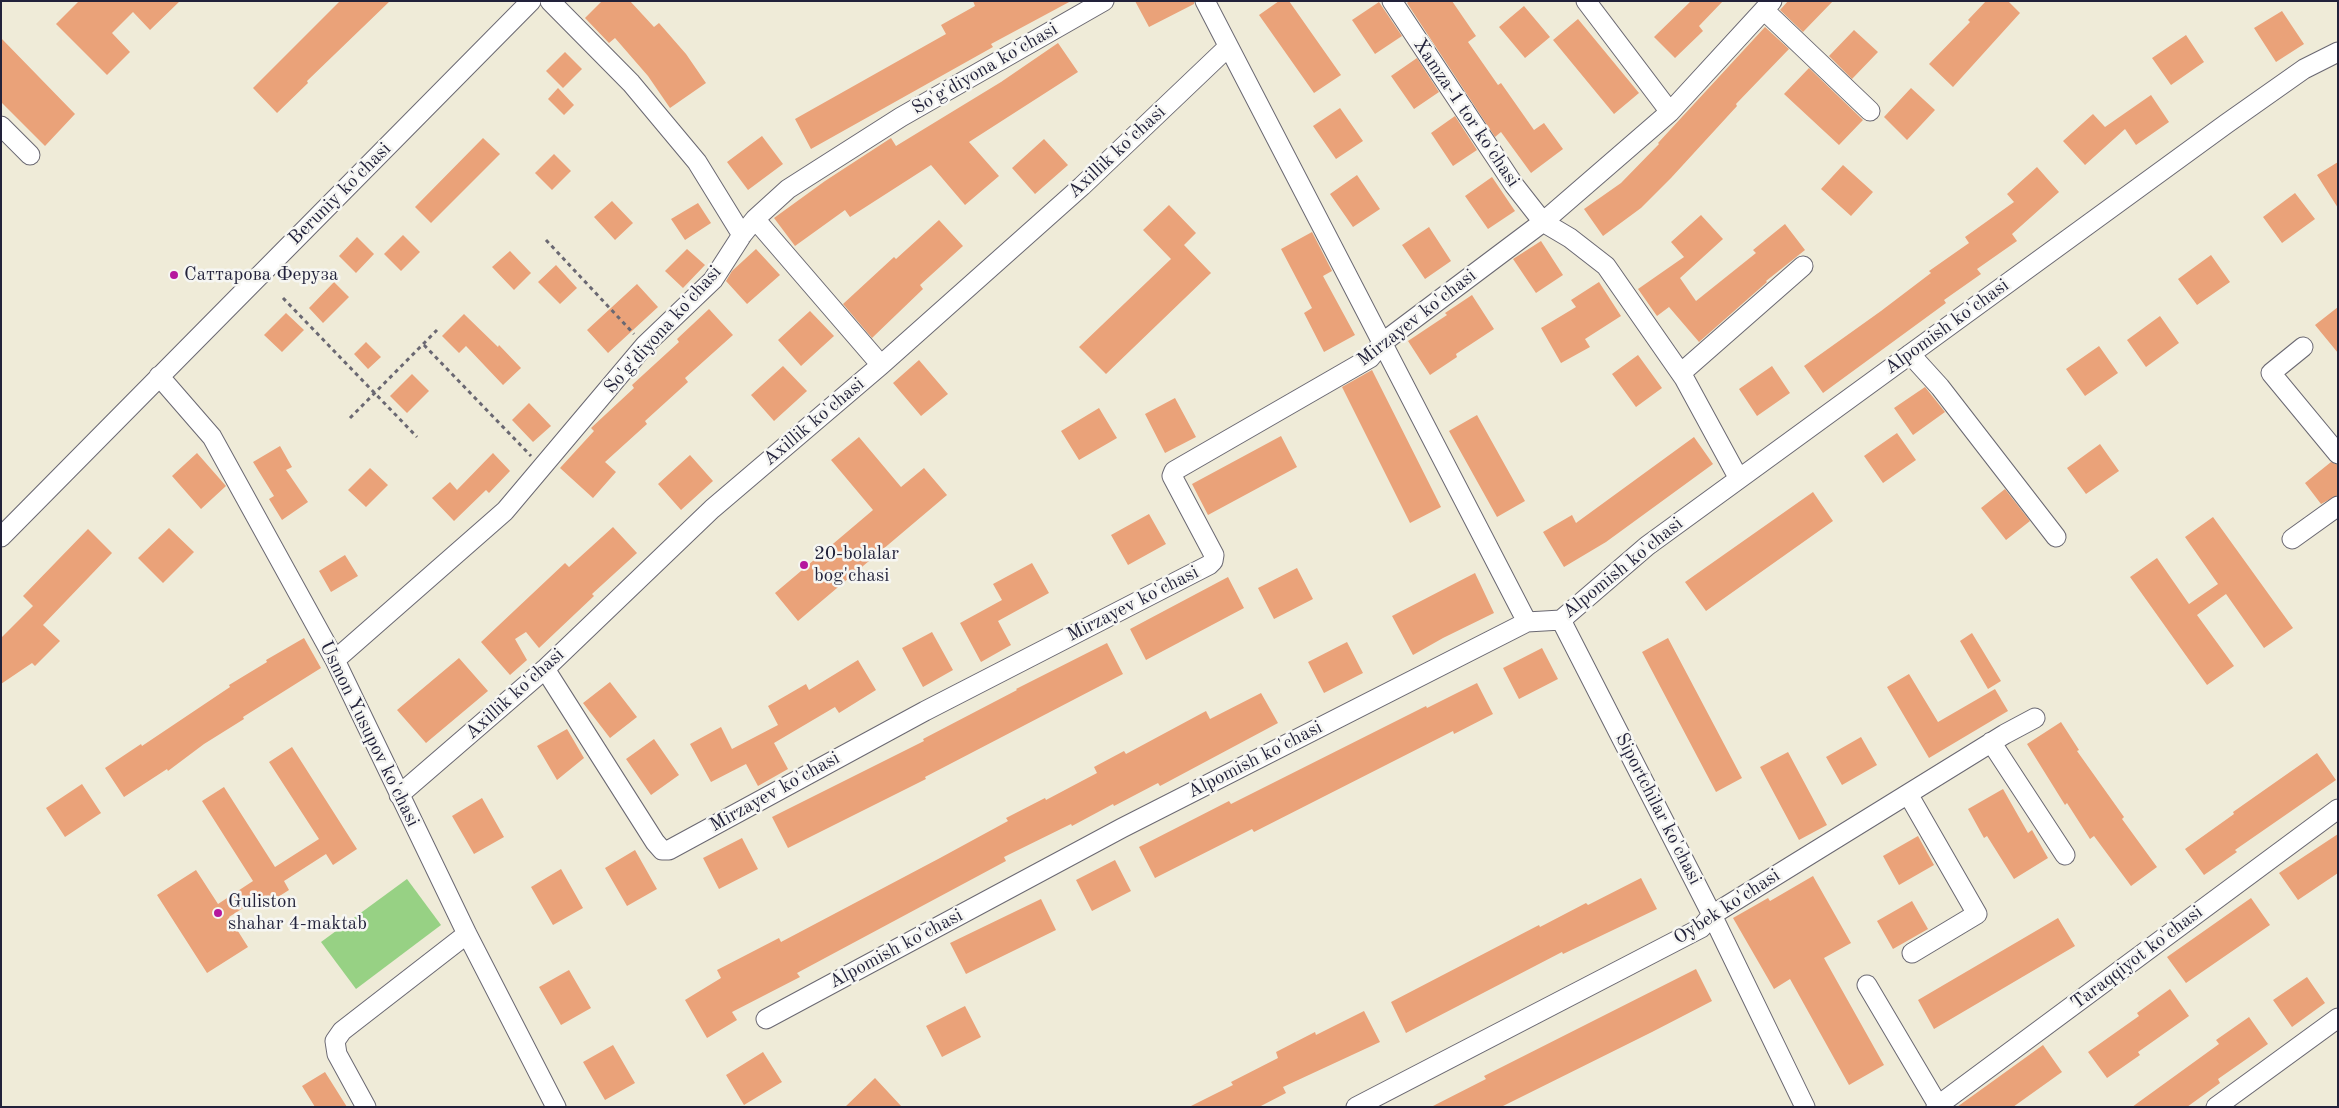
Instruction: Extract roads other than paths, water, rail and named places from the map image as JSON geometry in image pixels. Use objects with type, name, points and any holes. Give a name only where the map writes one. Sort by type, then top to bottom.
[{"type":"street","name":"Beruniy ko'chasi","points":[[1,536],[531,1]]},
{"type":"street","points":[[550,1],[631,83],[697,162],[742,235]]},
{"type":"street","name":"So'g'diyona ko'chasi","points":[[335,660],[505,511],[645,345],[713,280],[742,235],[788,189],[901,117],[1104,1]]},
{"type":"street","points":[[1204,1],[1527,622]]},
{"type":"street","name":"Xamza-1 tor ko'chasi","points":[[1392,1],[1514,185],[1543,222]]},
{"type":"street","points":[[1586,1],[1670,112]]},
{"type":"street","points":[[1768,6],[1870,111]]},
{"type":"street","name":"Mirzayev ko'chasi","points":[[545,669],[655,842],[662,850],[670,850],[933,706],[1209,565],[1213,562],[1214,555],[1172,473],[1370,358],[1382,343],[1543,222],[1670,112],[1768,6]]},
{"type":"street","name":"Axillik ko'chasi","points":[[400,795],[545,669],[712,509],[881,365],[1082,186],[1228,47]]},
{"type":"street","name":"Alpomish ko'chasi","points":[[766,1019],[1122,828],[1527,622],[1561,620],[1647,546],[2234,118],[2304,69],[2338,52]]},
{"type":"street","points":[[1,126],[30,155]]},
{"type":"street","points":[[756,219],[881,365]]},
{"type":"street","points":[[1543,222],[1570,238],[1606,266],[1681,373],[1739,479]]},
{"type":"street","points":[[1681,373],[1804,266]]},
{"type":"street","points":[[2303,347],[2271,374],[2338,454]]},
{"type":"street","points":[[1910,354],[1940,387],[2056,536]]},
{"type":"street","name":"Usmon Yusupov ko'chasi","points":[[159,376],[212,437],[335,660],[467,934],[556,1107]]},
{"type":"street","points":[[2292,539],[2338,506]]},
{"type":"street","name":"Siportchilar ko'chasi","points":[[1561,620],[1712,915],[1805,1107]]},
{"type":"street","name":"Oybek ko'chasi","points":[[1356,1107],[1702,928],[1712,915],[1991,742],[2035,718]]},
{"type":"street","points":[[1991,742],[2065,855]]},
{"type":"street","points":[[1908,794],[1977,914],[1912,953]]},
{"type":"street","name":"Taraqqiyot ko'chasi","points":[[1937,1106],[2338,809]]},
{"type":"street","points":[[366,1107],[337,1054],[335,1041],[342,1031],[467,934]]},
{"type":"street","points":[[1867,985],[1937,1106]]},
{"type":"street","points":[[2216,1107],[2338,1018]]},
{"type":"place","name":"Саттарова Феруза","points":[[174,275]]},
{"type":"place","name":"20-bolalar bog'chasi","points":[[804,565]]},
{"type":"place","name":"Guliston shahar 4-maktab","points":[[218,913]]}]
